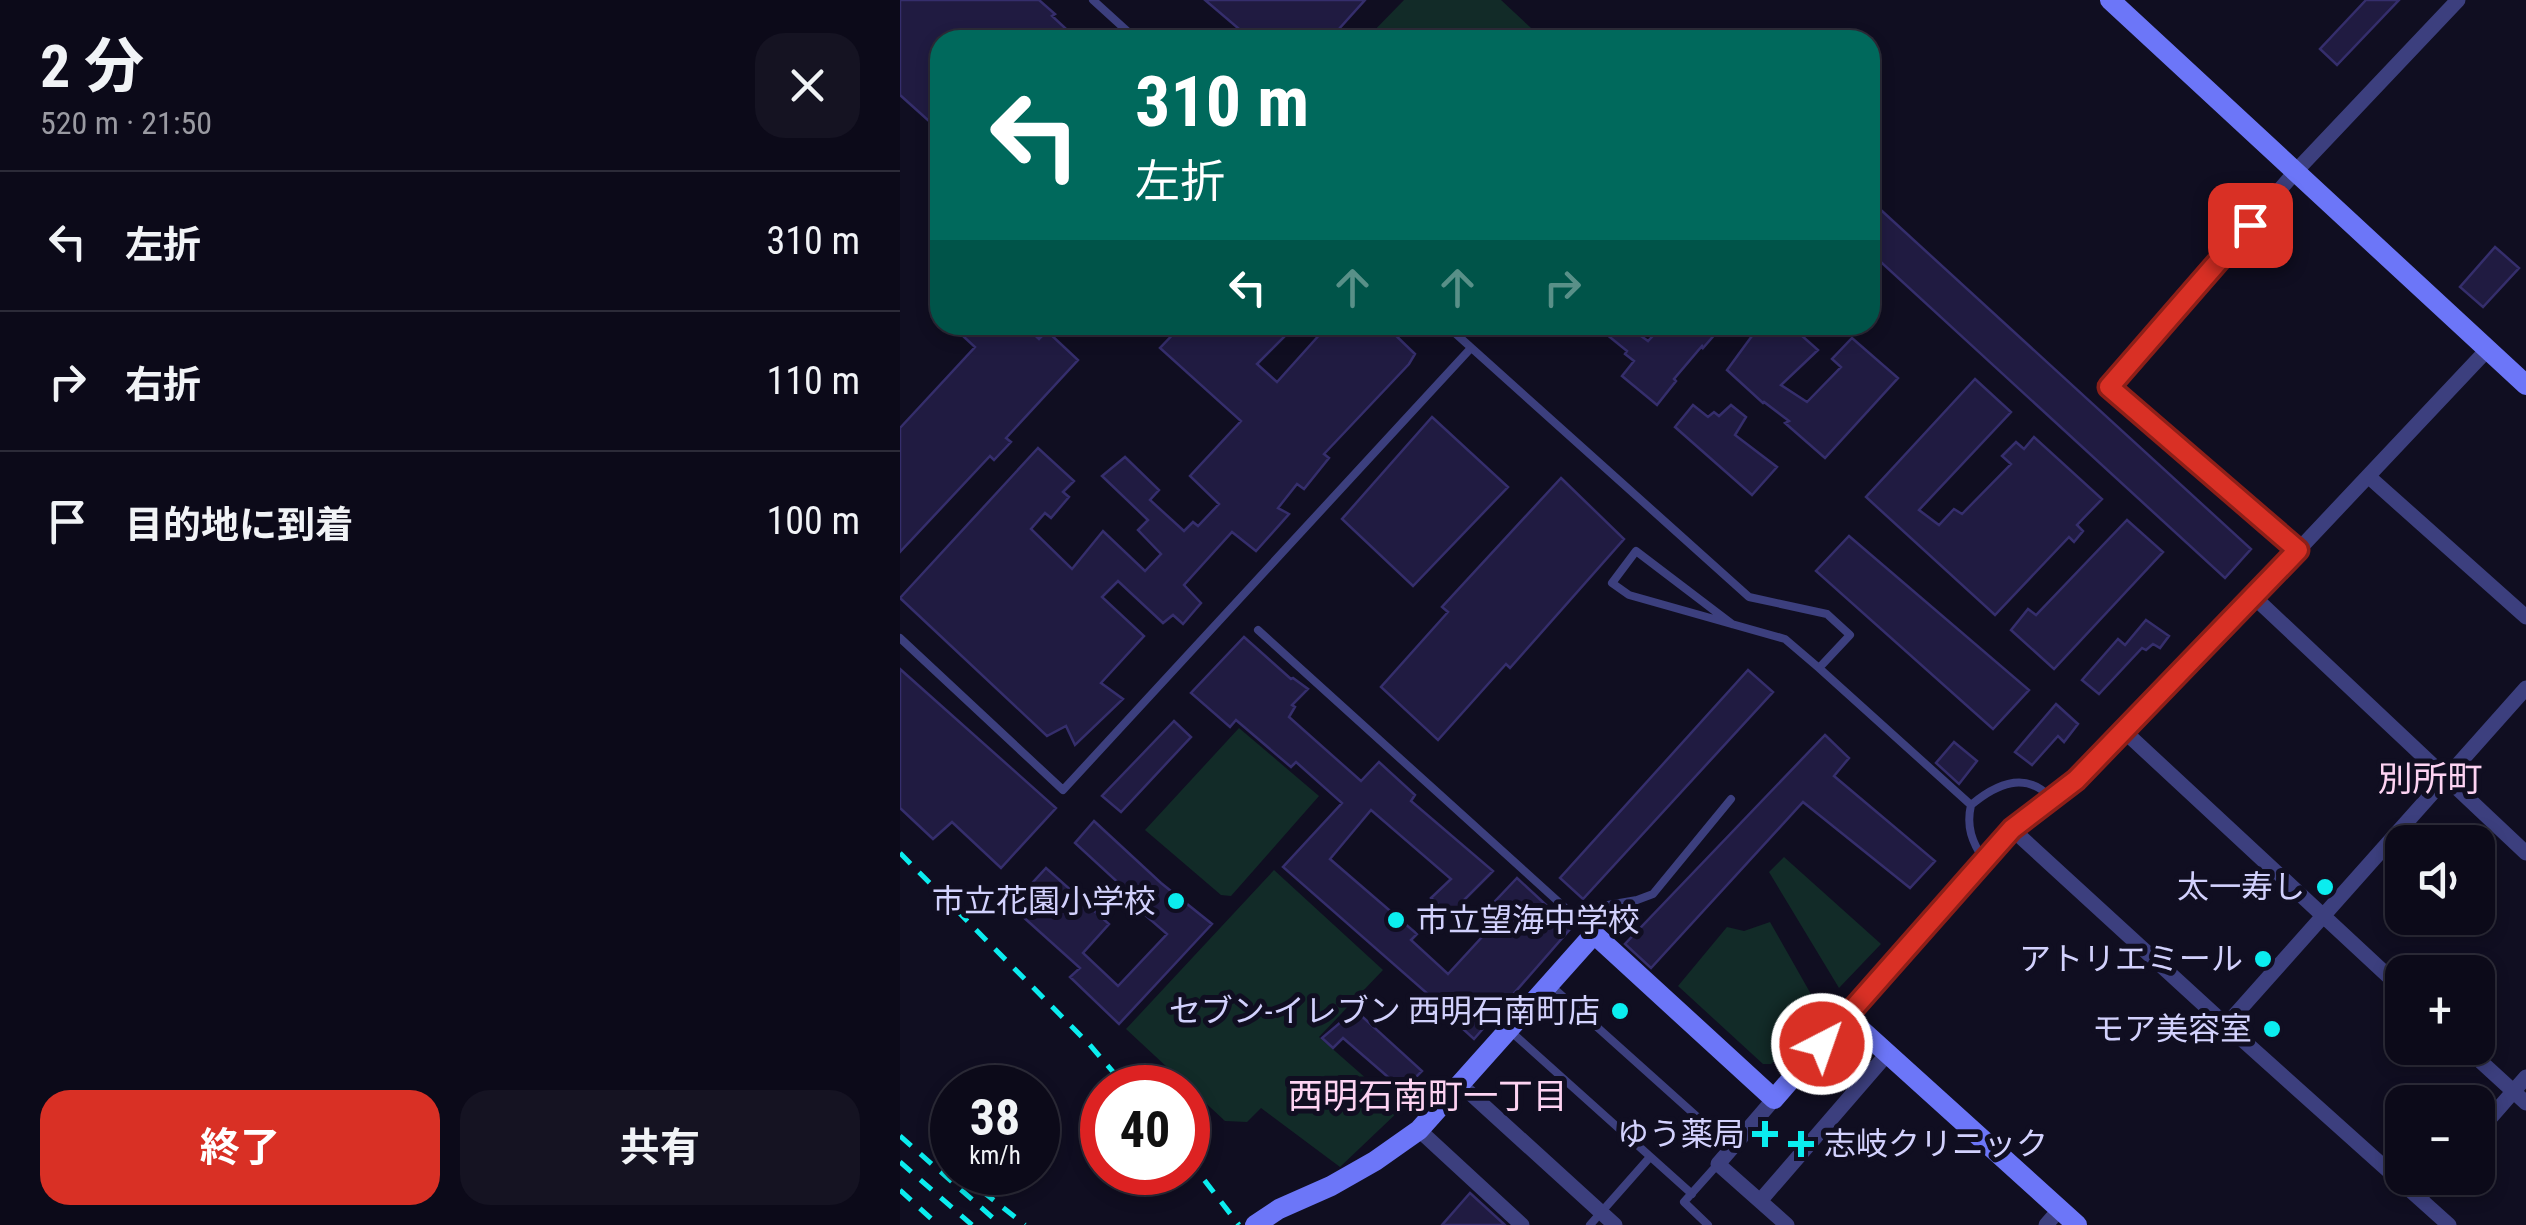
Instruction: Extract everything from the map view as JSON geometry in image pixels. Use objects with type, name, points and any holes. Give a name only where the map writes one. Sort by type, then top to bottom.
[{"type":"street","points":[[2110,0],[2526,386]]},
{"type":"street","points":[[2298,550],[2109,387],[2296,171],[2458,0]]},
{"type":"street","points":[[1787,1225],[1718,1164],[2012,829],[2076,780],[2486,350]]},
{"type":"street","points":[[2368,476],[2526,617]]},
{"type":"street","points":[[2254,597],[2526,853]]},
{"type":"street","points":[[2226,1026],[2526,688]]},
{"type":"street","points":[[2124,731],[2385,973]]},
{"type":"street","points":[[2012,829],[2450,1225]]},
{"type":"street","points":[[1255,1225],[1375,1161],[1418,1130],[1594,934],[1774,1099]]},
{"type":"street","points":[[1846,1016],[2052,1217],[2078,1225]]},
{"type":"street","points":[[1760,1201],[1888,1053]]},
{"type":"street","points":[[2484,1065],[2520,1098]]},
{"type":"street","points":[[2495,1118],[2520,1098],[2526,1078]]},
{"type":"street","points":[[1460,1084],[1596,1219],[1615,1225]]},
{"type":"street","points":[[1418,1130],[1522,1225]]},
{"type":"street","points":[[2420,1198],[2423,1195]]},
{"type":"lane","points":[[1093,0],[1125,30]]},
{"type":"lane","points":[[1457,335],[1748,596],[1827,614],[1850,634],[1819,668]]},
{"type":"lane","points":[[900,638],[1063,790],[1471,348]]},
{"type":"lane","points":[[1732,624],[1636,551],[1612,583],[1629,595],[1785,639],[1971,805]]},
{"type":"lane","points":[[1258,630],[1594,934],[1608,904],[1653,894],[1731,799]]},
{"type":"lane","points":[[1984,860],[1969,830],[1971,805],[1986,792],[2012,781],[2044,790],[2052,798]]},
{"type":"lane","points":[[1549,984],[1732,1148]]},
{"type":"lane","points":[[1508,1029],[1692,1194]]},
{"type":"lane","points":[[1596,1219],[1650,1157]]},
{"type":"lane","points":[[1708,1225],[1684,1202],[1718,1164]]},
{"type":"green space","points":[[1404,0],[1501,0],[1533,30],[1375,30]]},
{"type":"green space","points":[[1239,728],[1319,796],[1231,896],[1221,895],[1145,830]]},
{"type":"green space","points":[[1784,857],[1881,944],[1839,988],[1769,872]]},
{"type":"green space","points":[[1274,870],[1383,970],[1319,1037],[1401,1109],[1340,1167],[1261,1108],[1247,1122],[1225,1121],[1210,1107],[1210,1065],[1165,1065],[1126,1029]]},
{"type":"green space","points":[[1770,922],[1820,1010],[1781,1055],[1771,1064],[1763,1064],[1678,986],[1727,927],[1744,931]]},
{"type":"building","points":[[900,0],[1039,0],[1067,30],[930,30],[930,122],[900,95]]},
{"type":"building","points":[[1205,0],[1365,0],[1338,30],[1240,30]]},
{"type":"building","points":[[2366,0],[2399,0],[2337,65],[2320,49]]},
{"type":"building","points":[[1880,209],[2251,549],[2225,578],[1880,261]]},
{"type":"building","points":[[2495,247],[2519,268],[2483,307],[2460,287]]},
{"type":"building","points":[[962,335],[1035,335],[1039,339],[1051,335],[1078,360],[1006,438],[1011,442],[994,460],[990,456],[900,552],[900,428],[975,347]]},
{"type":"building","points":[[1172,335],[1286,335],[1257,364],[1277,382],[1319,335],[1395,335],[1415,354],[1324,454],[1329,458],[1304,489],[1297,484],[1278,508],[1289,514],[1256,551],[1232,532],[1184,585],[1201,603],[1183,624],[1173,615],[1163,623],[1118,581],[1102,597],[1144,636],[1101,683],[1123,699],[1075,745],[1066,726],[1047,736],[900,598],[1038,448],[1074,481],[1063,492],[1069,497],[1051,518],[1045,513],[1031,529],[1072,569],[1103,531],[1145,571],[1161,554],[1138,530],[1148,520],[1102,476],[1125,457],[1159,490],[1150,500],[1184,531],[1193,522],[1198,526],[1219,504],[1190,476],[1241,421],[1160,348]]},
{"type":"building","points":[[1607,335],[1640,335],[1648,341],[1654,335],[1714,335],[1674,379],[1657,405],[1622,376],[1634,361],[1625,354],[1627,351]]},
{"type":"building","points":[[1753,335],[1801,335],[1818,350],[1781,385],[1807,402],[1841,367],[1832,359],[1852,338],[1898,378],[1825,458],[1785,423],[1789,421],[1727,370]]},
{"type":"building","points":[[1975,379],[2011,412],[1919,510],[1939,525],[1954,509],[1962,514],[2011,464],[2002,456],[2016,442],[2024,449],[2034,437],[2102,499],[2077,525],[2083,531],[2074,542],[2069,537],[1995,615],[1866,497]]},
{"type":"building","points":[[1693,405],[1708,417],[1714,412],[1719,416],[1731,405],[1746,417],[1735,435],[1777,467],[1752,495],[1675,427]]},
{"type":"building","points":[[1432,417],[1508,487],[1413,586],[1342,519]]},
{"type":"building","points":[[1561,478],[1624,539],[1510,668],[1506,664],[1438,740],[1381,687],[1448,612],[1442,607]]},
{"type":"building","points":[[2127,520],[2163,552],[2054,669],[2011,630],[2028,609],[2036,615]]},
{"type":"building","points":[[1849,536],[2029,690],[1993,729],[1816,571]]},
{"type":"building","points":[[2146,620],[2169,636],[2160,648],[2153,644],[2146,650],[2142,648],[2099,694],[2082,680],[2118,639],[2125,645]]},
{"type":"building","points":[[1244,637],[1308,689],[1292,705],[1295,707],[1289,717],[1361,781],[1379,762],[1415,795],[1411,801],[1493,871],[1464,900],[1467,903],[1454,918],[1431,898],[1451,879],[1371,810],[1330,859],[1417,934],[1411,940],[1448,974],[1493,925],[1482,915],[1517,878],[1571,928],[1474,1039],[1283,867],[1342,803],[1296,762],[1291,767],[1236,720],[1230,727],[1191,693]]},
{"type":"building","points":[[900,669],[1056,808],[1001,868],[952,822],[933,839],[900,808]]},
{"type":"building","points":[[1748,670],[1773,692],[1583,899],[1560,878]]},
{"type":"building","points":[[2056,704],[2078,724],[2064,742],[2058,736],[2032,765],[2015,752]]},
{"type":"building","points":[[1174,721],[1191,737],[1121,812],[1102,796]]},
{"type":"building","points":[[1825,735],[1849,758],[1834,776],[1935,861],[1910,888],[1803,802],[1651,968],[1625,944]]},
{"type":"building","points":[[1954,742],[1977,761],[1959,784],[1936,763]]},
{"type":"building","points":[[1094,821],[1212,924],[1119,1024],[1070,977],[1080,968],[1011,906],[1046,868],[1109,924],[1083,953],[1118,986],[1167,934],[1145,915],[1149,911],[1075,843]]},
{"type":"building","points":[[1355,1010],[1422,1071],[1403,1090],[1343,1038],[1333,1048],[1322,1038]]},
{"type":"building","points":[[1470,1193],[1505,1225],[1442,1225]]},
{"type":"railway","points":[[900,853],[1107,1065]]},
{"type":"railway","points":[[900,1136],[1001,1225]]},
{"type":"railway","points":[[900,1162],[972,1225]]},
{"type":"railway","points":[[1210,1187],[1239,1225]]},
{"type":"railway","points":[[900,1190],[938,1225]]},
{"type":"railway","points":[[987,1195],[1025,1225]]},
{"type":"place","name":"太一寿し","points":[[2325,887]]},
{"type":"place","name":"市立花園小学校","points":[[1176,901]]},
{"type":"place","name":"市立望海中学校","points":[[1396,920]]},
{"type":"place","name":"アトリエミール","points":[[2263,959]]},
{"type":"place","name":"セブン-イレブン 西明石南町店","points":[[1620,1011]]},
{"type":"place","name":"モア美容室","points":[[2272,1029]]},
{"type":"place","name":"ゆう薬局","points":[[1765,1134]]},
{"type":"place","name":"志岐クリニック","points":[[1801,1144]]},
{"type":"district","name":"別所町","points":[[2430,779]]},
{"type":"district","name":"西明石南町一丁目","points":[[1428,1096]]},
{"type":"route","points":[[1822,1044],[2012,829],[2076,780],[2298,550],[2109,387],[2250,225]]}]
